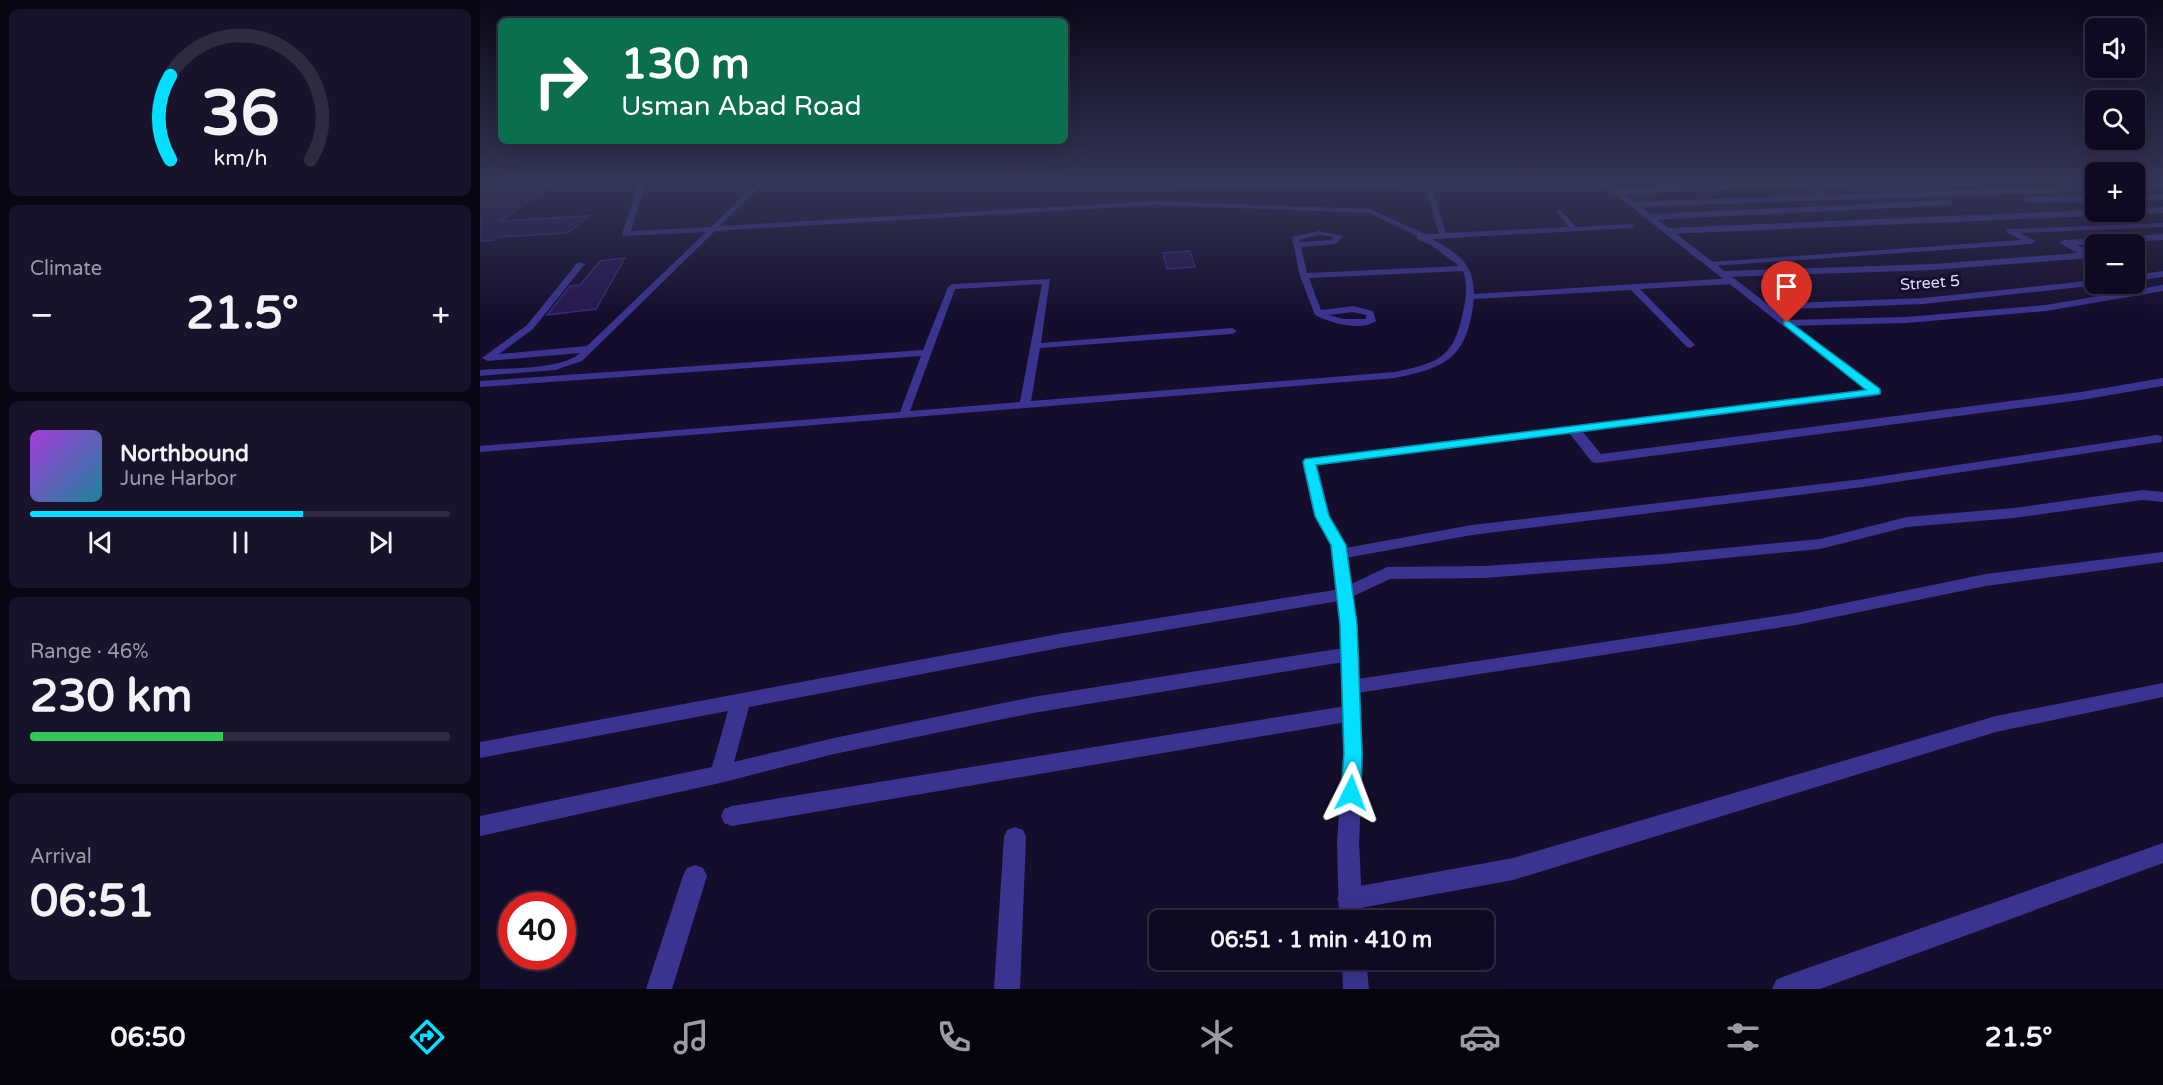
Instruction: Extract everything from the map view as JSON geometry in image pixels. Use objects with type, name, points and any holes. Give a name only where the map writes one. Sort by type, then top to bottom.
[{"type":"street","points":[[1350,910],[1348,842],[1353,754],[1350,654],[1345,594],[1338,545],[1322,516],[1309,462],[1876,392],[1662,226]]},
{"type":"street","points":[[1668,231],[1785,226]]},
{"type":"street","points":[[1728,277],[1933,267],[2090,255],[2064,243],[2163,237]]},
{"type":"street","points":[[2145,276],[2163,274]]},
{"type":"street","name":"Street 5","points":[[1766,307],[1923,301],[2085,284]]},
{"type":"street","points":[[1787,323],[1906,320],[2046,308],[2163,288]]},
{"type":"street","points":[[1573,429],[1597,459],[2081,396],[2163,382]]},
{"type":"street","points":[[1340,554],[1472,530],[1863,483],[2157,439]]},
{"type":"street","points":[[480,750],[1064,640],[1345,594],[1387,573],[1484,572],[1663,559],[1820,544],[1907,522],[2014,513],[2142,495],[2163,498]]},
{"type":"street","points":[[1351,687],[1796,619],[1986,580],[2163,557]]},
{"type":"street","points":[[480,826],[720,774],[834,746],[1033,705],[1350,654]]},
{"type":"street","points":[[1349,899],[1513,869],[1996,724],[2163,690]]},
{"type":"street","points":[[720,774],[741,701]]},
{"type":"street","points":[[732,816],[1352,713]]},
{"type":"street","points":[[1007,989],[1015,837]]},
{"type":"street","points":[[1785,989],[2163,853]]},
{"type":"street","points":[[659,989],[695,876]]},
{"type":"street","points":[[1355,970],[1356,989]]},
{"type":"lane","points":[[628,226],[626,234],[762,226]]},
{"type":"lane","points":[[480,373],[555,367],[579,358],[717,226]]},
{"type":"lane","points":[[480,449],[593,442],[1025,403],[1395,375],[1414,371],[1442,359],[1454,350],[1468,313],[1471,277],[1466,268],[1453,257],[1403,226]]},
{"type":"lane","points":[[1440,226],[1443,236]]},
{"type":"lane","points":[[1420,237],[1628,226]]},
{"type":"lane","points":[[1712,264],[2031,242],[2010,231],[2134,226]]},
{"type":"lane","points":[[1297,245],[1304,276],[1318,313],[1332,321],[1345,324],[1371,321],[1370,313],[1353,309],[1318,313]]},
{"type":"lane","points":[[483,360],[530,327],[581,264]]},
{"type":"lane","points":[[1304,276],[1466,268]]},
{"type":"lane","points":[[1469,297],[1633,287],[1728,277]]},
{"type":"lane","points":[[904,414],[952,287],[1047,281],[1025,403]]},
{"type":"lane","points":[[1633,287],[1690,345]]},
{"type":"lane","points":[[1035,346],[1232,331]]},
{"type":"lane","points":[[483,360],[589,349]]},
{"type":"lane","points":[[480,384],[927,353]]},
{"type":"building","points":[[480,226],[576,226],[567,233],[498,237],[494,240],[480,241]]},
{"type":"building","points":[[1190,251],[1195,267],[1167,269],[1163,253]]},
{"type":"building","points":[[625,258],[596,309],[547,315],[570,286],[580,285],[600,261]]},
{"type":"route","points":[[1351,793],[1353,754],[1348,624],[1338,545],[1322,516],[1309,462],[1876,392],[1787,323]]}]
